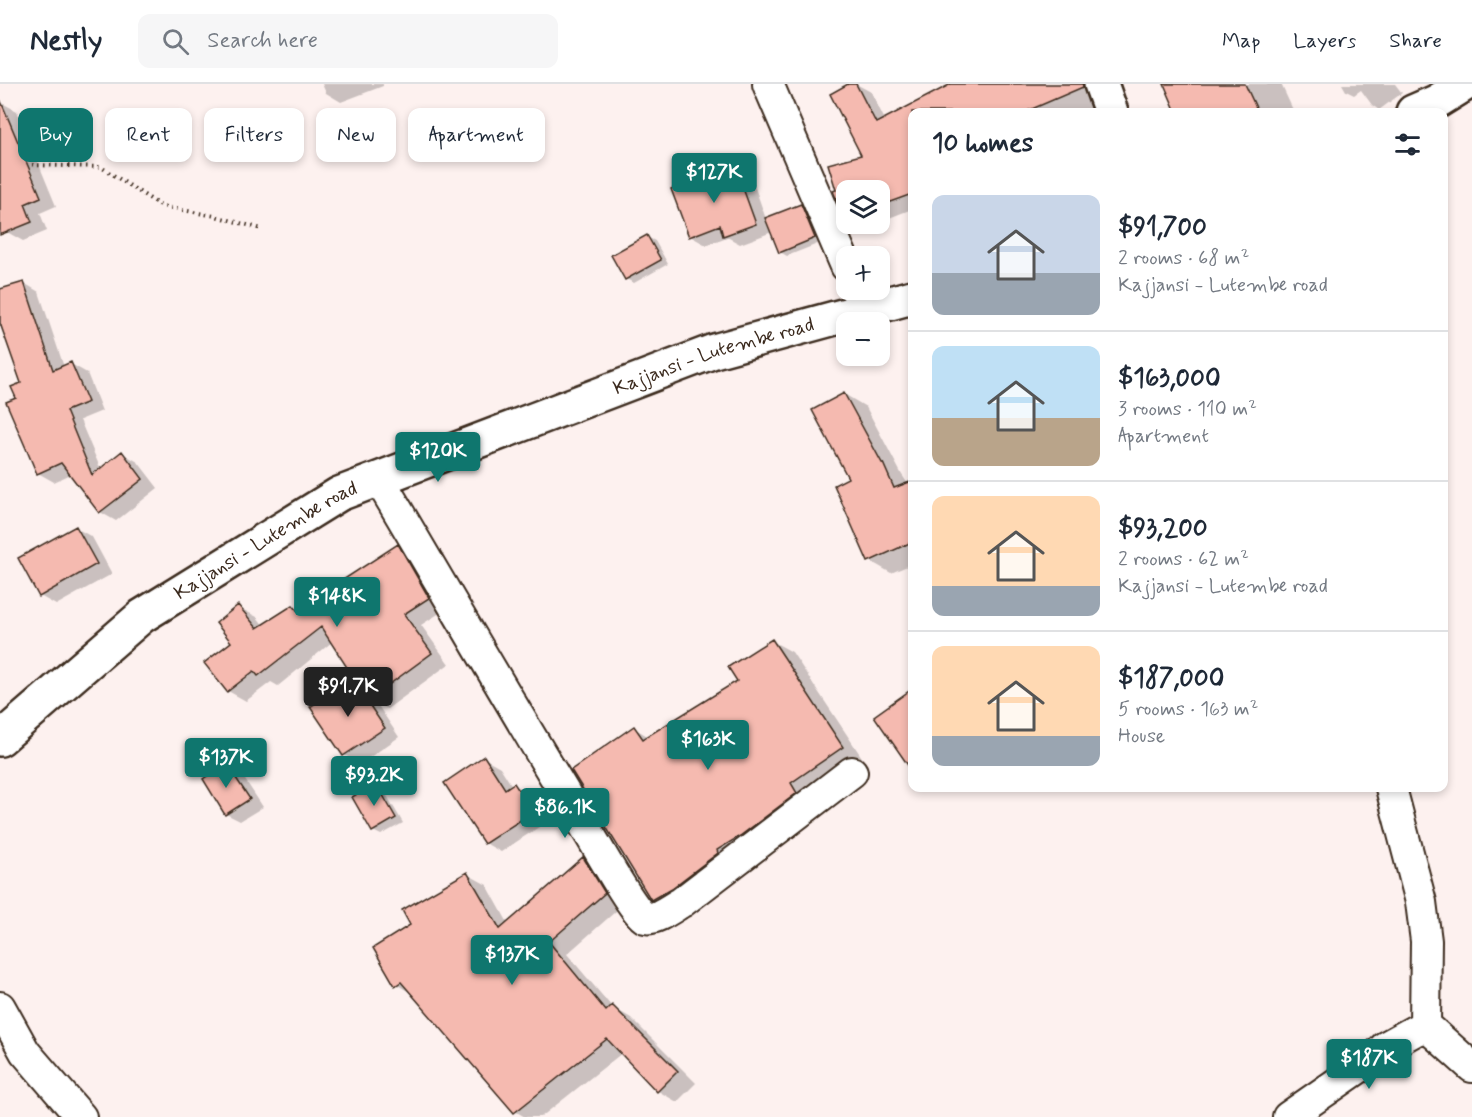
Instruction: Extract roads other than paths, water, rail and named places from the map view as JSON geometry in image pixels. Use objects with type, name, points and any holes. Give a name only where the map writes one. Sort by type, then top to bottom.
[{"type":"street","points":[[768,84],[837,246]]},
{"type":"street","points":[[1101,84],[1110,108]]},
{"type":"street","points":[[1422,108],[1465,84]]},
{"type":"street","name":"Kajjansi - Lutembe road","points":[[890,298],[908,297]]},
{"type":"street","name":"Kajjansi - Lutembe road","points":[[0,739],[142,616],[339,494],[714,351],[860,300]]},
{"type":"street","points":[[379,479],[589,833],[639,914],[644,918],[652,918],[682,903],[852,772]]},
{"type":"street","points":[[1392,792],[1424,921],[1426,941],[1425,1025],[1472,1067]]},
{"type":"street","points":[[0,1007],[25,1052],[81,1117]]},
{"type":"street","points":[[1288,1117],[1376,1056],[1385,1047],[1425,1025]]}]
